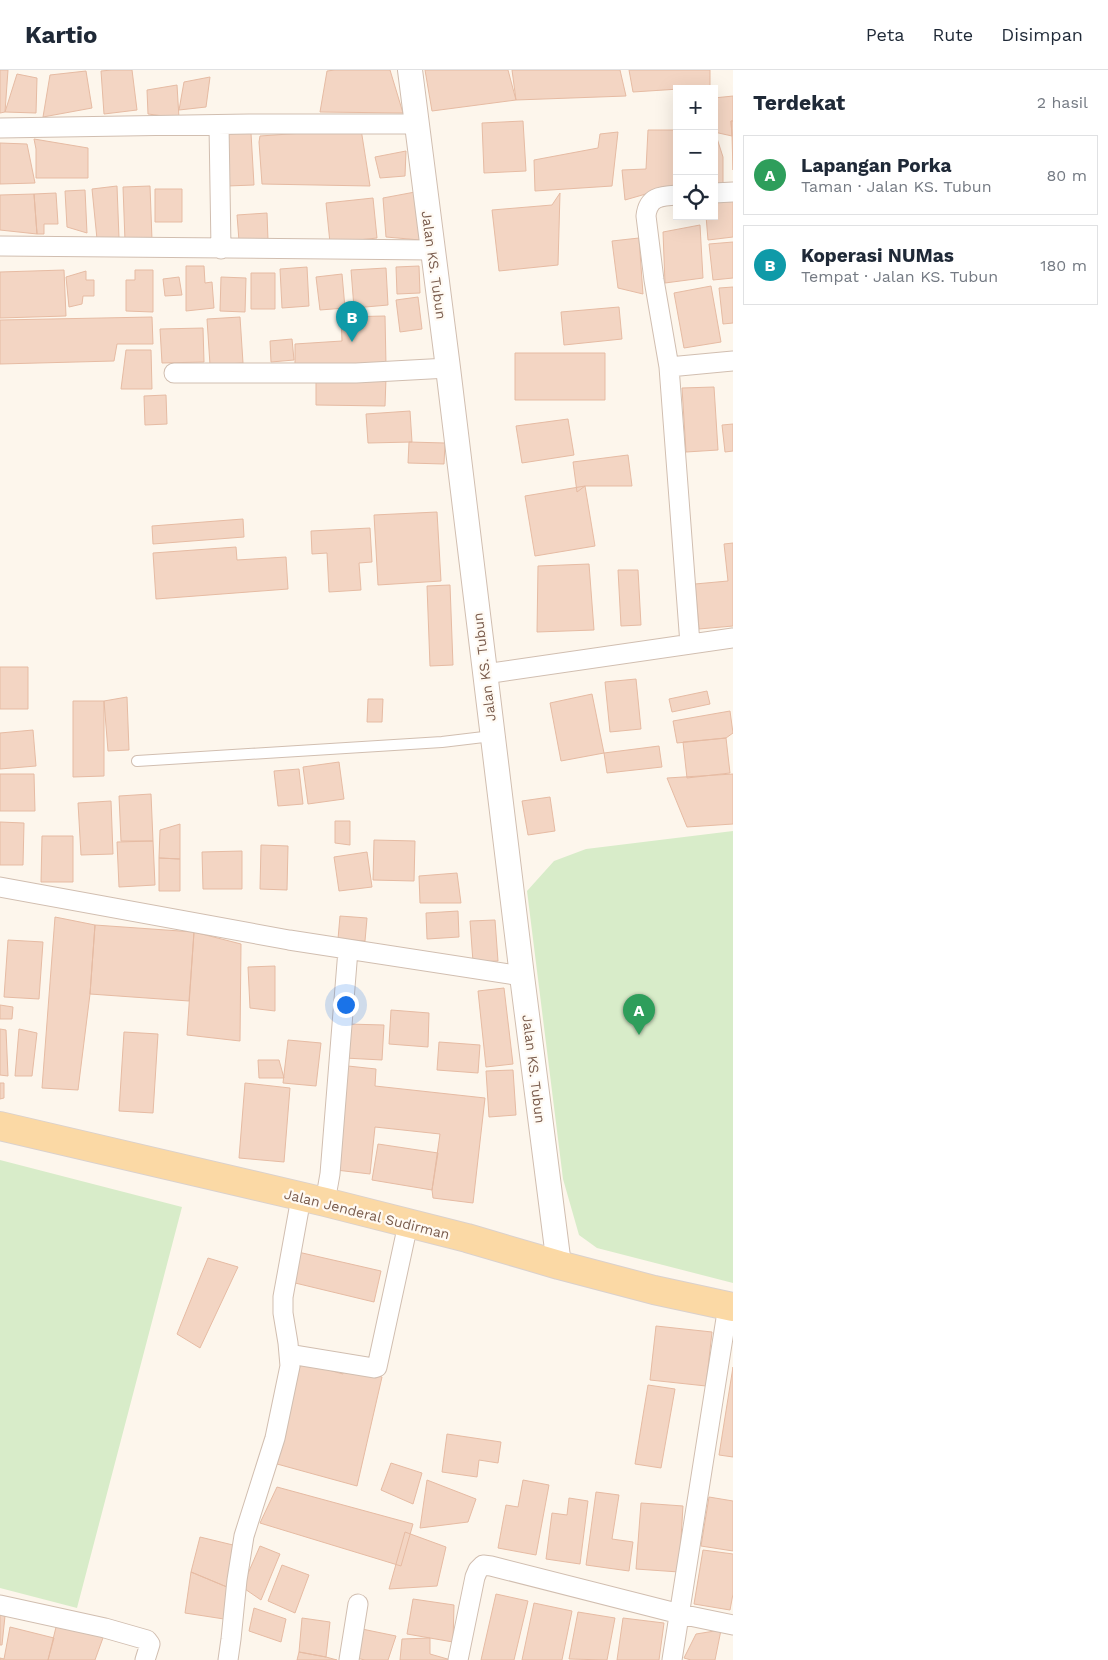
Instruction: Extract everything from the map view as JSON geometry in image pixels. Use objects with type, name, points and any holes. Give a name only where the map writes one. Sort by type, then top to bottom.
[{"type":"main road","name":"Jalan Jenderal Sudirman","points":[[0,1126],[313,1200],[467,1238],[654,1290],[730,1306]]},
{"type":"street","name":"Jalan KS. Tubun","points":[[410,70],[559,1265]]},
{"type":"street","points":[[219,124],[221,249]]},
{"type":"street","points":[[0,128],[219,124],[416,124]]},
{"type":"street","points":[[718,193],[733,192]]},
{"type":"street","points":[[673,195],[659,197],[652,201],[647,208],[646,216],[654,280],[669,367],[690,644]]},
{"type":"street","points":[[0,246],[432,250]]},
{"type":"street","points":[[669,367],[733,361]]},
{"type":"street","points":[[174,373],[356,373],[448,368]]},
{"type":"street","points":[[484,674],[733,638]]},
{"type":"street","points":[[0,887],[348,950],[522,976]]},
{"type":"street","points":[[228,1660],[244,1536],[275,1438],[290,1366],[283,1313],[283,1297],[313,1200],[330,1174],[348,950]]},
{"type":"street","points":[[289,1354],[377,1367],[408,1224]]},
{"type":"street","points":[[672,1660],[730,1306]]},
{"type":"street","points":[[458,1660],[476,1577],[478,1570],[483,1565],[680,1614],[733,1625]]},
{"type":"street","points":[[350,1660],[358,1604]]},
{"type":"street","points":[[0,1605],[105,1628],[147,1640],[150,1644],[145,1660]]},
{"type":"lane","points":[[137,761],[442,742],[492,736]]},
{"type":"green space","points":[[733,831],[733,1283],[597,1248],[579,1235],[563,1179],[527,891],[554,861],[586,849]]},
{"type":"green space","points":[[0,1160],[182,1207],[77,1608],[0,1588]]},
{"type":"building","points":[[0,70],[8,70],[5,112],[0,113]]},
{"type":"building","points":[[132,70],[137,110],[104,114],[101,71]]},
{"type":"building","points":[[390,70],[403,113],[320,112],[327,71]]},
{"type":"building","points":[[425,70],[508,70],[516,100],[432,111]]},
{"type":"building","points":[[512,70],[620,70],[626,96],[516,100]]},
{"type":"building","points":[[629,70],[710,70],[710,85],[673,85],[673,89],[633,92]]},
{"type":"building","points":[[86,71],[92,108],[43,117],[50,75]]},
{"type":"building","points":[[17,74],[37,78],[36,113],[5,112]]},
{"type":"building","points":[[210,77],[206,107],[179,110],[184,82]]},
{"type":"building","points":[[177,85],[179,118],[148,114],[147,90]]},
{"type":"building","points":[[733,96],[732,136],[718,133],[718,98]]},
{"type":"building","points":[[523,121],[526,171],[484,173],[482,123]]},
{"type":"building","points":[[731,121],[733,121],[733,170],[732,136]]},
{"type":"building","points":[[361,129],[370,186],[262,184],[260,136]]},
{"type":"building","points":[[648,130],[673,130],[673,186],[625,200],[622,170],[646,169]]},
{"type":"building","points":[[618,132],[612,186],[535,191],[534,160],[598,148],[600,134]]},
{"type":"building","points":[[251,133],[254,185],[227,186],[224,134]]},
{"type":"building","points":[[34,139],[88,148],[88,178],[36,178]]},
{"type":"building","points":[[718,141],[723,157],[723,187],[718,187]]},
{"type":"building","points":[[0,143],[27,144],[35,183],[0,184]]},
{"type":"building","points":[[406,151],[405,176],[380,178],[375,157]]},
{"type":"building","points":[[117,186],[119,238],[97,239],[92,189]]},
{"type":"building","points":[[150,186],[152,240],[125,241],[123,187]]},
{"type":"building","points":[[155,189],[182,189],[182,222],[155,222]]},
{"type":"building","points":[[85,190],[87,233],[67,227],[65,191]]},
{"type":"building","points":[[415,192],[420,240],[386,237],[383,198]]},
{"type":"building","points":[[56,193],[58,224],[44,224],[44,234],[37,234],[34,194]]},
{"type":"building","points":[[560,193],[558,265],[499,271],[492,210],[552,205]]},
{"type":"building","points":[[34,194],[37,234],[0,230],[0,195]]},
{"type":"building","points":[[373,198],[377,238],[330,243],[326,203]]},
{"type":"building","points":[[733,199],[733,237],[708,240],[706,220],[718,220],[718,201]]},
{"type":"building","points":[[267,213],[268,240],[239,241],[237,215]]},
{"type":"building","points":[[700,225],[703,278],[665,283],[663,232]]},
{"type":"building","points":[[639,238],[643,294],[618,288],[612,241]]},
{"type":"building","points":[[733,242],[733,278],[713,280],[709,244]]},
{"type":"building","points":[[186,266],[204,266],[205,283],[212,282],[214,308],[186,311]]},
{"type":"building","points":[[419,266],[420,293],[397,294],[396,267]]},
{"type":"building","points":[[307,267],[309,306],[282,308],[280,269]]},
{"type":"building","points":[[386,268],[388,305],[354,308],[351,270]]},
{"type":"building","points":[[64,270],[66,316],[0,318],[0,272]]},
{"type":"building","points":[[135,270],[153,270],[153,312],[126,311],[126,280],[135,280]]},
{"type":"building","points":[[86,271],[86,280],[94,280],[94,296],[83,296],[82,304],[69,307],[66,277]]},
{"type":"building","points":[[251,273],[275,273],[275,309],[251,309]]},
{"type":"building","points":[[342,274],[345,308],[320,310],[316,277]]},
{"type":"building","points":[[179,277],[182,295],[165,296],[163,279]]},
{"type":"building","points":[[221,277],[246,278],[245,312],[220,311]]},
{"type":"building","points":[[711,286],[721,342],[684,348],[674,293]]},
{"type":"building","points":[[733,287],[733,323],[723,324],[719,288]]},
{"type":"building","points":[[418,297],[422,329],[400,332],[396,300]]},
{"type":"building","points":[[619,307],[622,339],[564,345],[561,312]]},
{"type":"building","points":[[385,316],[386,365],[295,368],[295,344],[342,341],[341,317]]},
{"type":"building","points":[[152,317],[153,344],[117,344],[114,361],[0,364],[0,320]]},
{"type":"building","points":[[240,317],[243,363],[210,365],[207,319]]},
{"type":"building","points":[[203,328],[204,362],[162,363],[160,329]]},
{"type":"building","points":[[292,339],[294,360],[271,362],[270,341]]},
{"type":"building","points":[[126,350],[151,350],[152,389],[121,389]]},
{"type":"building","points":[[515,353],[605,353],[605,400],[515,400]]},
{"type":"building","points":[[316,377],[386,378],[385,406],[316,405]]},
{"type":"building","points":[[714,387],[718,450],[686,452],[682,388]]},
{"type":"building","points":[[166,395],[167,424],[145,425],[144,396]]},
{"type":"building","points":[[410,411],[412,442],[368,443],[366,414]]},
{"type":"building","points":[[568,419],[574,455],[522,463],[516,426]]},
{"type":"building","points":[[733,424],[733,451],[725,452],[722,425]]},
{"type":"building","points":[[409,442],[445,443],[444,464],[408,463]]},
{"type":"building","points":[[628,455],[632,486],[585,486],[577,492],[573,462]]},
{"type":"building","points":[[585,486],[595,546],[535,556],[525,496]]},
{"type":"building","points":[[437,512],[441,581],[378,585],[374,515]]},
{"type":"building","points":[[243,519],[244,537],[153,544],[152,526]]},
{"type":"building","points":[[370,528],[372,562],[359,563],[361,590],[329,592],[327,553],[312,554],[311,531]]},
{"type":"building","points":[[733,543],[733,626],[699,629],[695,584],[728,581],[724,544]]},
{"type":"building","points":[[236,547],[237,560],[286,557],[288,589],[156,599],[153,553]]},
{"type":"building","points":[[589,564],[594,630],[537,632],[538,566]]},
{"type":"building","points":[[618,570],[638,570],[641,625],[621,626]]},
{"type":"building","points":[[450,585],[453,665],[430,666],[427,586]]},
{"type":"building","points":[[0,667],[28,667],[28,709],[0,709]]},
{"type":"building","points":[[636,679],[641,729],[610,732],[605,682]]},
{"type":"building","points":[[707,691],[710,704],[672,712],[669,699]]},
{"type":"building","points":[[592,694],[604,753],[561,761],[550,703]]},
{"type":"building","points":[[127,697],[129,750],[108,751],[104,701]]},
{"type":"building","points":[[368,699],[383,699],[382,722],[367,722]]},
{"type":"building","points":[[73,701],[104,701],[104,776],[73,777]]},
{"type":"building","points":[[730,711],[733,733],[726,738],[677,743],[673,721]]},
{"type":"building","points":[[33,730],[36,766],[0,769],[0,733]]},
{"type":"building","points":[[726,738],[730,773],[687,778],[683,742]]},
{"type":"building","points":[[659,746],[662,767],[607,773],[604,753]]},
{"type":"building","points":[[339,762],[344,799],[308,804],[303,767]]},
{"type":"building","points":[[299,769],[303,804],[278,806],[274,771]]},
{"type":"building","points":[[0,774],[34,774],[35,811],[0,811]]},
{"type":"building","points":[[733,774],[733,824],[687,827],[667,778]]},
{"type":"building","points":[[151,794],[153,841],[121,841],[119,796]]},
{"type":"building","points":[[550,797],[555,831],[528,835],[522,801]]},
{"type":"building","points":[[111,801],[113,854],[81,855],[78,803]]},
{"type":"building","points":[[335,821],[350,821],[350,845],[335,843]]},
{"type":"building","points":[[0,822],[24,823],[23,865],[0,865]]},
{"type":"building","points":[[180,824],[180,859],[159,858],[160,830]]},
{"type":"building","points":[[42,836],[73,836],[73,882],[41,882]]},
{"type":"building","points":[[374,840],[415,841],[414,881],[373,880]]},
{"type":"building","points":[[153,841],[155,885],[119,887],[117,842]]},
{"type":"building","points":[[261,845],[288,846],[287,890],[260,889]]},
{"type":"building","points":[[242,851],[242,889],[203,889],[202,852]]},
{"type":"building","points":[[367,852],[372,887],[339,891],[334,857]]},
{"type":"building","points":[[159,858],[180,859],[180,891],[159,891]]},
{"type":"building","points":[[457,873],[461,903],[420,903],[419,876]]},
{"type":"building","points":[[458,911],[459,937],[427,939],[426,913]]},
{"type":"building","points":[[340,916],[367,918],[365,941],[338,939]]},
{"type":"building","points":[[55,917],[95,925],[90,994],[78,1090],[42,1088]]},
{"type":"building","points":[[495,920],[498,961],[473,962],[470,921]]},
{"type":"building","points":[[95,925],[194,932],[189,1001],[90,994]]},
{"type":"building","points":[[194,932],[241,944],[240,1041],[187,1035]]},
{"type":"building","points":[[8,940],[43,942],[39,999],[4,997]]},
{"type":"building","points":[[275,966],[275,1011],[250,1008],[248,967]]},
{"type":"building","points":[[504,988],[513,1064],[486,1067],[478,991]]},
{"type":"building","points":[[0,1005],[13,1007],[12,1019],[0,1019]]},
{"type":"building","points":[[391,1010],[429,1013],[428,1047],[389,1044]]},
{"type":"building","points":[[347,1024],[384,1025],[382,1060],[345,1058]]},
{"type":"building","points":[[0,1029],[6,1030],[8,1076],[0,1075]]},
{"type":"building","points":[[19,1029],[37,1033],[32,1076],[15,1076]]},
{"type":"building","points":[[124,1032],[158,1034],[153,1113],[119,1111]]},
{"type":"building","points":[[288,1040],[321,1043],[316,1086],[283,1083]]},
{"type":"building","points":[[439,1042],[480,1045],[478,1073],[437,1070]]},
{"type":"building","points":[[258,1060],[279,1060],[284,1078],[259,1078]]},
{"type":"building","points":[[348,1066],[376,1069],[375,1086],[485,1098],[473,1203],[433,1198],[432,1190],[440,1134],[375,1127],[370,1174],[336,1170]]},
{"type":"building","points":[[513,1070],[516,1115],[489,1117],[486,1071]]},
{"type":"building","points":[[0,1083],[4,1083],[4,1098],[0,1099]]},
{"type":"building","points":[[245,1083],[290,1088],[284,1162],[239,1158]]},
{"type":"building","points":[[378,1144],[438,1153],[432,1190],[372,1180]]},
{"type":"building","points":[[298,1252],[381,1271],[374,1302],[291,1282]]},
{"type":"building","points":[[208,1258],[238,1267],[200,1348],[177,1334]]},
{"type":"building","points":[[656,1326],[712,1332],[706,1386],[650,1380]]},
{"type":"building","points":[[301,1362],[343,1374],[343,1366],[382,1377],[357,1486],[277,1464]]},
{"type":"building","points":[[733,1367],[733,1457],[719,1455]]},
{"type":"building","points":[[648,1385],[675,1389],[661,1468],[635,1464]]},
{"type":"building","points":[[447,1434],[501,1442],[498,1463],[479,1460],[477,1477],[442,1472]]},
{"type":"building","points":[[391,1463],[422,1473],[413,1504],[381,1490]]},
{"type":"building","points":[[427,1480],[476,1499],[468,1522],[420,1528]]},
{"type":"building","points":[[523,1480],[549,1485],[536,1555],[498,1548],[506,1505],[518,1507]]},
{"type":"building","points":[[277,1487],[413,1524],[401,1566],[260,1523]]},
{"type":"building","points":[[596,1492],[619,1495],[612,1539],[633,1542],[629,1571],[586,1565]]},
{"type":"building","points":[[709,1497],[733,1501],[733,1551],[701,1546]]},
{"type":"building","points":[[569,1498],[588,1501],[580,1564],[546,1559],[552,1513],[567,1515]]},
{"type":"building","points":[[641,1503],[683,1506],[679,1572],[636,1569]]},
{"type":"building","points":[[405,1532],[446,1547],[437,1586],[389,1589]]},
{"type":"building","points":[[200,1537],[233,1545],[227,1587],[191,1572]]},
{"type":"building","points":[[260,1546],[280,1554],[261,1600],[242,1587]]},
{"type":"building","points":[[703,1550],[733,1554],[733,1594],[730,1610],[694,1604]]},
{"type":"building","points":[[282,1565],[309,1575],[295,1613],[268,1601]]},
{"type":"building","points":[[191,1572],[227,1587],[224,1619],[185,1613]]},
{"type":"building","points":[[496,1594],[528,1601],[514,1660],[481,1660]]},
{"type":"building","points":[[413,1599],[454,1605],[453,1642],[407,1634]]},
{"type":"building","points":[[534,1603],[572,1611],[562,1660],[522,1660]]},
{"type":"building","points":[[254,1608],[286,1619],[281,1642],[249,1631]]},
{"type":"building","points":[[578,1612],[615,1618],[607,1660],[569,1659]]},
{"type":"building","points":[[0,1615],[5,1616],[2,1645],[0,1645]]},
{"type":"building","points":[[302,1618],[330,1622],[326,1657],[299,1652]]},
{"type":"building","points":[[623,1618],[664,1623],[659,1660],[617,1660]]},
{"type":"building","points":[[57,1623],[104,1635],[95,1660],[48,1660]]},
{"type":"building","points":[[10,1627],[54,1638],[48,1660],[0,1660],[0,1658],[4,1659]]},
{"type":"building","points":[[362,1629],[396,1636],[388,1660],[356,1658]]},
{"type":"building","points":[[721,1630],[715,1660],[691,1660],[684,1658],[696,1634]]},
{"type":"building","points":[[430,1638],[430,1654],[451,1660],[400,1660],[402,1639]]},
{"type":"building","points":[[299,1652],[326,1657],[337,1660],[297,1660]]},
{"type":"place","name":"Koperasi NUMas","points":[[352,342]]},
{"type":"place","name":"Lapangan Porka","points":[[639,1035]]}]
